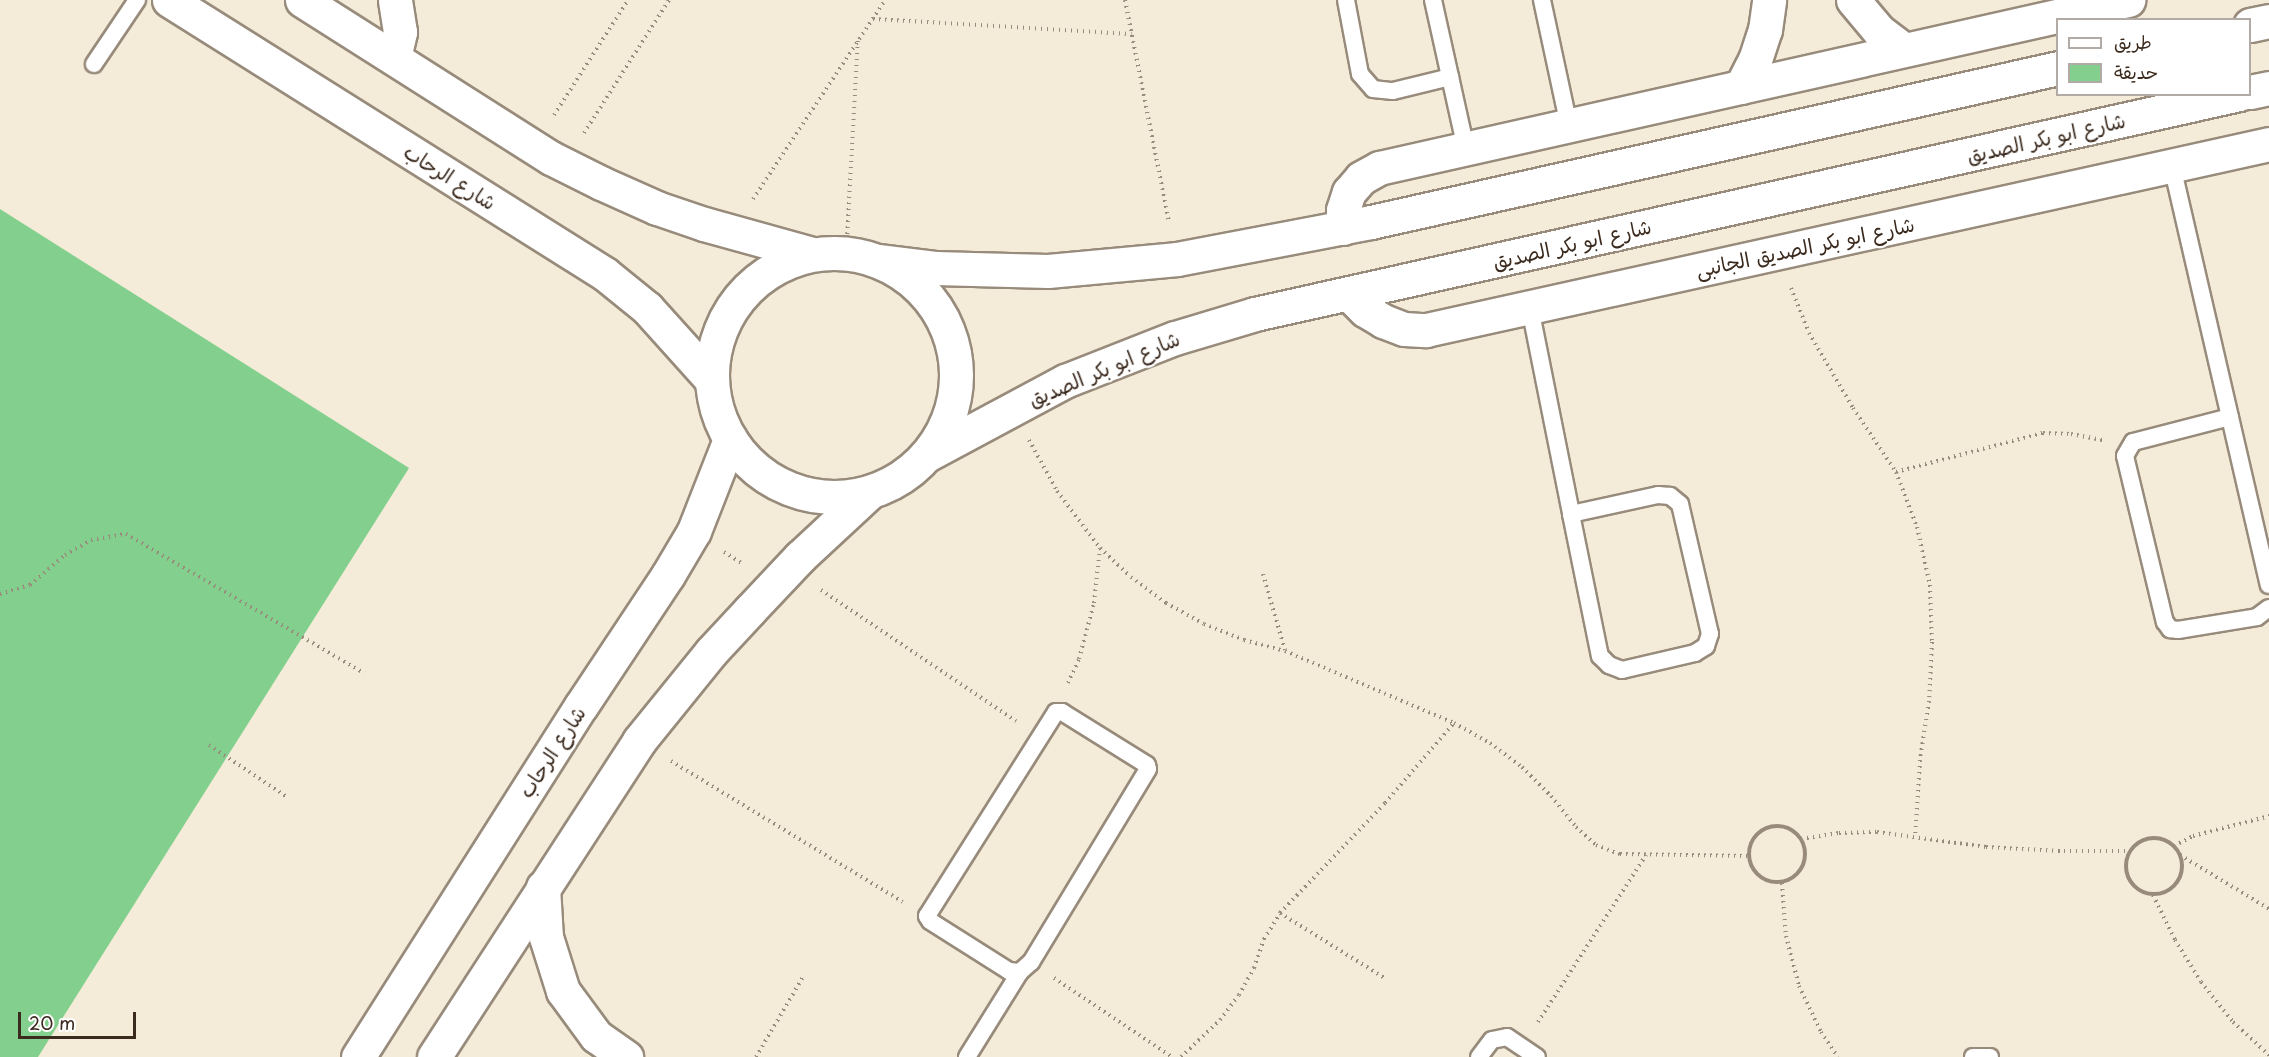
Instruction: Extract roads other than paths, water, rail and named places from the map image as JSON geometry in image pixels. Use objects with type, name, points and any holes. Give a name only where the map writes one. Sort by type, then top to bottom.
[{"type":"street","name":"شارع الرحاب","points":[[169,0],[605,274],[647,308],[711,379]]},
{"type":"street","points":[[302,0],[564,164],[657,208],[731,232],[812,254]]},
{"type":"street","points":[[394,58],[400,33],[395,0]]},
{"type":"street","points":[[1741,87],[1755,60],[1765,30],[1769,0]]},
{"type":"street","points":[[1852,0],[1879,31],[1904,50]]},
{"type":"street","points":[[1342,228],[1343,210],[1349,192],[1362,178],[1379,168],[2128,0]]},
{"type":"street","points":[[2251,25],[2269,21]]},
{"type":"street","points":[[880,261],[918,286],[946,324],[957,369],[950,416],[927,455],[901,478],[870,492],[838,497],[817,495],[777,483],[751,464],[730,439],[717,411],[711,379],[715,345],[728,312],[750,284],[778,265],[812,254],[846,252],[880,261],[935,268],[1048,271],[1177,259],[1342,228],[2056,68]]},
{"type":"street","points":[[2251,92],[2269,88]]},
{"type":"street","name":"شارع ابو بكر الصديق","points":[[927,455],[1065,381],[1176,338],[1256,314],[2230,96]]},
{"type":"street","name":"شارع ابو بكر الصديق الجانبى","points":[[1349,294],[1365,310],[1383,321],[1404,329],[1426,330],[2269,144]]},
{"type":"street","name":"شارع الرحاب","points":[[358,1057],[581,706],[657,593],[694,531],[730,439]]},
{"type":"street","points":[[434,1057],[639,741],[711,652],[781,577],[870,492]]},
{"type":"street","points":[[543,887],[546,937],[564,991],[596,1036],[626,1057]]},
{"type":"lane","points":[[94,64],[136,0]]},
{"type":"lane","points":[[1346,0],[1360,74],[1374,88],[1393,91],[1450,77]]},
{"type":"lane","points":[[1433,0],[1466,148]]},
{"type":"lane","points":[[1542,0],[1569,126]]},
{"type":"lane","points":[[2172,166],[2269,585]]},
{"type":"lane","points":[[1530,308],[1571,514],[1600,656],[1609,665],[1622,670],[1695,653],[1706,646],[1710,634],[1680,504],[1670,496],[1658,495],[1571,514]]},
{"type":"lane","points":[[2230,417],[2133,442],[2127,448],[2125,456],[2165,622],[2170,628],[2178,630],[2257,617],[2269,608]]},
{"type":"lane","points":[[967,1057],[1025,967],[1148,769],[1147,765],[1062,711],[1056,712],[1040,736],[927,916],[930,921],[1009,971],[1025,967]]},
{"type":"lane","points":[[1479,1057],[1492,1040],[1507,1037],[1537,1057]]},
{"type":"lane","points":[[1973,1057],[1976,1055],[1990,1057]]}]
